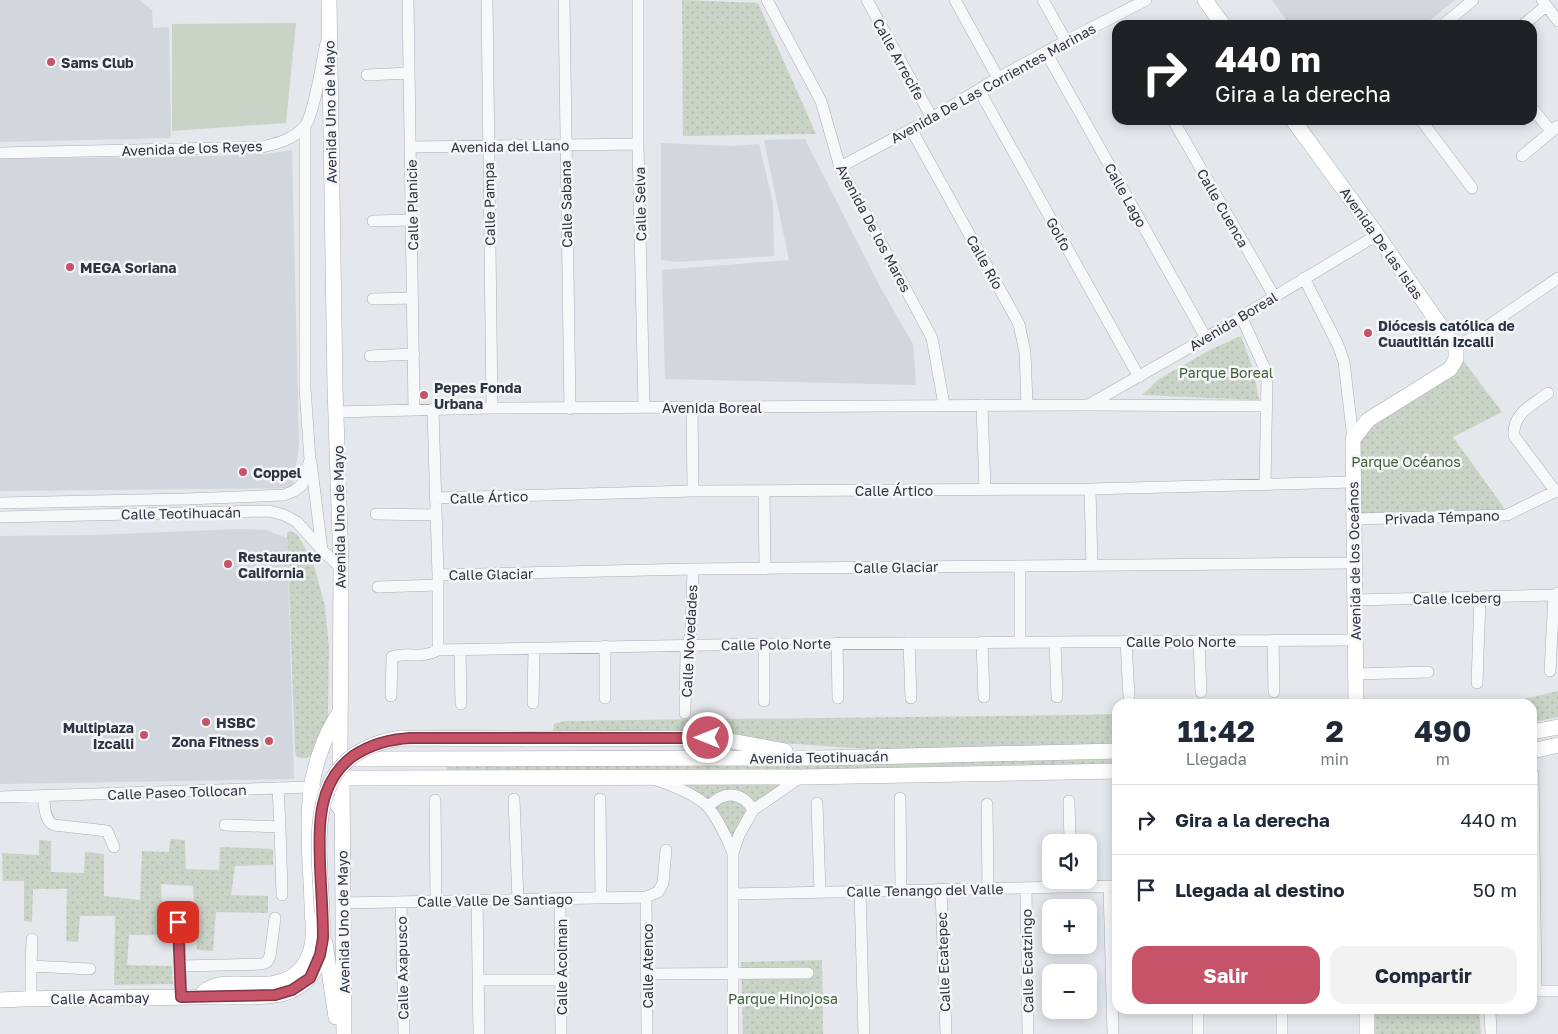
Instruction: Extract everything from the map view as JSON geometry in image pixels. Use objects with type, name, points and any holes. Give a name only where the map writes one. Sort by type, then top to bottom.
[{"type":"main road","name":"Avenida Uno de Mayo","points":[[329,0],[336,412],[341,568],[340,759],[342,778],[344,1034]]},
{"type":"main road","points":[[1209,2],[1220,20]]},
{"type":"main road","name":"Avenida De las Islas","points":[[1297,125],[1456,348]]},
{"type":"main road","points":[[1353,439],[1368,420],[1450,369],[1456,359],[1456,348]]},
{"type":"main road","name":"Avenida de los Oceános","points":[[1353,439],[1356,699]]},
{"type":"main road","name":"Calle Acambay","points":[[199,997],[207,989],[217,986],[266,985],[282,982],[298,973],[307,961],[313,938],[309,824],[311,787],[325,738],[340,711]]},
{"type":"main road","points":[[1537,731],[1558,727]]},
{"type":"main road","name":"Calle Acambay","points":[[0,1000],[275,995],[298,986],[310,978],[322,947],[320,812],[332,778],[351,758],[375,744],[401,738],[715,738],[821,758]]},
{"type":"main road","points":[[1537,750],[1558,745]]},
{"type":"main road","name":"Avenida Teotihuacán","points":[[340,759],[821,758],[1112,751]]},
{"type":"main road","points":[[445,760],[445,777]]},
{"type":"main road","name":"Avenida Teotihuacán","points":[[342,778],[802,777],[1112,771]]},
{"type":"main road","points":[[323,930],[339,1034]]},
{"type":"main road","points":[[1367,1014],[1367,1034]]},
{"type":"street","name":"Calle Planicie","points":[[408,0],[413,220],[414,410]]},
{"type":"street","name":"Calle Pampa","points":[[487,0],[492,408]]},
{"type":"street","name":"Calle Sabana","points":[[564,0],[570,408]]},
{"type":"street","name":"Calle Selva","points":[[638,0],[638,144],[644,408]]},
{"type":"street","name":"Avenida De los Mares","points":[[767,0],[821,101],[840,167],[932,338],[944,405]]},
{"type":"street","name":"Calle Arrecife","points":[[867,0],[932,118]]},
{"type":"street","points":[[955,0],[998,78]]},
{"type":"street","points":[[1043,0],[1066,41]]},
{"type":"street","name":"Avenida De Las Corrientes Marinas","points":[[1117,20],[1133,3],[1146,0]]},
{"type":"street","points":[[1449,20],[1473,0]]},
{"type":"street","points":[[1528,20],[1544,3],[1558,21]]},
{"type":"street","name":"Avenida De Las Corrientes Marinas","points":[[840,167],[932,118],[998,78],[1066,41],[1112,23]]},
{"type":"street","points":[[322,550],[310,460],[305,388],[305,126],[311,113],[329,27]]},
{"type":"street","name":"Calle Lago","points":[[1046,52],[1206,338]]},
{"type":"street","points":[[366,75],[409,74]]},
{"type":"street","name":"Golfo","points":[[979,90],[1138,377]]},
{"type":"street","points":[[1522,156],[1555,129],[1537,113]]},
{"type":"street","name":"Calle Cuenca","points":[[1175,125],[1274,296]]},
{"type":"street","points":[[1425,125],[1472,188]]},
{"type":"street","name":"Avenida de los Reyes","points":[[0,153],[262,147],[286,141],[305,126]]},
{"type":"street","name":"Calle Río","points":[[911,129],[1019,324],[1025,352],[1027,405]]},
{"type":"street","name":"Avenida del Llano","points":[[411,147],[638,144]]},
{"type":"street","points":[[373,221],[413,220]]},
{"type":"street","name":"Avenida Boreal","points":[[1089,405],[1206,338],[1377,235]]},
{"type":"street","name":"Avenida de los Oceános","points":[[1304,278],[1338,345],[1344,362],[1346,396],[1353,439]]},
{"type":"street","points":[[1456,348],[1558,278]]},
{"type":"street","points":[[373,298],[413,298]]},
{"type":"street","points":[[1241,316],[1264,367],[1267,379],[1265,484]]},
{"type":"street","points":[[370,356],[414,354]]},
{"type":"street","name":"Privada Témpano","points":[[1353,519],[1507,515],[1557,491],[1514,436],[1513,426],[1517,416],[1548,393]]},
{"type":"street","name":"Avenida Boreal","points":[[336,412],[492,408],[944,405],[1266,406]]},
{"type":"street","points":[[982,405],[985,489]]},
{"type":"street","points":[[692,407],[693,491]]},
{"type":"street","points":[[433,409],[438,650]]},
{"type":"street","name":"Calle Teotihuacán","points":[[0,503],[178,500],[284,495],[302,485],[310,460]]},
{"type":"street","name":"Calle Ártico","points":[[436,498],[693,491],[1090,489],[1352,482]]},
{"type":"street","points":[[1090,489],[1092,566]]},
{"type":"street","points":[[764,491],[764,569]]},
{"type":"street","name":"Calle Teotihuacán","points":[[0,516],[269,512],[284,515],[297,522],[341,568]]},
{"type":"street","points":[[376,514],[436,515]]},
{"type":"street","name":"Calle Glaciar","points":[[378,587],[438,580],[692,570],[1354,563]]},
{"type":"street","points":[[1020,566],[1020,642]]},
{"type":"street","name":"Calle Novedades","points":[[685,714],[686,650],[690,633],[692,570]]},
{"type":"street","points":[[1550,671],[1556,594]]},
{"type":"street","name":"Calle Iceberg","points":[[1355,600],[1480,598],[1556,594]]},
{"type":"street","points":[[1477,683],[1480,598]]},
{"type":"street","points":[[1199,640],[1201,692]]},
{"type":"street","points":[[1273,640],[1274,692]]},
{"type":"street","name":"Calle Polo Norte","points":[[391,696],[392,657],[397,655],[428,656],[438,650],[837,643],[1355,640]]},
{"type":"street","points":[[1126,641],[1129,697]]},
{"type":"street","points":[[982,642],[984,697]]},
{"type":"street","points":[[1055,642],[1057,697]]},
{"type":"street","points":[[837,643],[838,698]]},
{"type":"street","points":[[909,643],[910,698]]},
{"type":"street","points":[[764,644],[764,701]]},
{"type":"street","points":[[605,646],[605,698]]},
{"type":"street","points":[[533,703],[534,648]]},
{"type":"street","points":[[460,650],[461,704]]},
{"type":"street","points":[[1356,674],[1428,672]]},
{"type":"street","points":[[643,776],[677,786],[708,807],[727,838],[733,853]]},
{"type":"street","points":[[733,1034],[733,853],[739,834],[753,810],[802,777]]},
{"type":"street","points":[[311,787],[329,797],[342,814]]},
{"type":"street","name":"Calle Paseo Tollocan","points":[[0,797],[311,787]]},
{"type":"street","points":[[278,788],[282,895]]},
{"type":"street","points":[[708,807],[715,799],[731,795],[739,796],[748,801],[753,810]]},
{"type":"street","points":[[43,796],[49,823],[107,831],[114,847]]},
{"type":"street","points":[[900,798],[901,890]]},
{"type":"street","points":[[514,799],[518,900]]},
{"type":"street","points":[[600,799],[601,898]]},
{"type":"street","points":[[435,800],[436,901]]},
{"type":"street","points":[[1069,801],[1070,834]]},
{"type":"street","points":[[817,803],[820,892]]},
{"type":"street","points":[[986,804],[988,888]]},
{"type":"street","points":[[225,825],[280,827]]},
{"type":"street","points":[[646,897],[658,892],[663,883],[666,850]]},
{"type":"street","name":"Calle Tenango del Valle","points":[[1097,885],[1112,886]]},
{"type":"street","name":"Calle Tenango del Valle","points":[[733,894],[1042,886]]},
{"type":"street","name":"Calle Ecatzingo","points":[[1026,888],[1028,1034]]},
{"type":"street","name":"Calle Ecatepec","points":[[941,890],[946,1034]]},
{"type":"street","points":[[860,891],[864,1034]]},
{"type":"street","name":"Calle Valle De Santiago","points":[[343,903],[646,897]]},
{"type":"street","name":"Calle Atenco","points":[[646,897],[647,1034]]},
{"type":"street","name":"Calle Acolman","points":[[560,899],[561,1034]]},
{"type":"street","points":[[477,900],[479,1034]]},
{"type":"street","name":"Calle Axapusco","points":[[401,902],[404,1034]]},
{"type":"street","points":[[180,966],[262,964],[267,962],[270,956],[275,918]]},
{"type":"street","points":[[178,922],[181,997]]},
{"type":"street","points":[[31,998],[32,939]]},
{"type":"street","points":[[31,966],[90,969]]},
{"type":"street","points":[[646,974],[808,973]]},
{"type":"street","points":[[478,980],[560,980]]},
{"type":"street","points":[[1537,991],[1558,991]]},
{"type":"street","points":[[1113,1014],[1113,1034]]},
{"type":"street","points":[[1198,1014],[1198,1034]]},
{"type":"street","points":[[1282,1014],[1282,1034]]},
{"type":"street","points":[[1490,1014],[1491,1034]]},
{"type":"shaded area","points":[[0,0],[139,0],[152,10],[153,28],[169,27],[171,138],[0,142]]},
{"type":"shaded area","points":[[1272,0],[1455,0],[1430,20],[1286,20]]},
{"type":"shaded area","points":[[805,139],[879,285],[913,344],[916,385],[665,379],[662,270],[789,260],[764,140]]},
{"type":"shaded area","points":[[661,143],[731,146],[759,144],[773,203],[774,256],[677,262],[661,260]]},
{"type":"shaded area","points":[[292,150],[299,446],[293,488],[0,491],[0,159],[203,156],[265,154]]},
{"type":"shaded area","points":[[238,529],[266,530],[287,538],[294,779],[0,784],[0,536],[94,535]]},
{"type":"green space","points":[[682,0],[758,3],[816,134],[683,136]]},
{"type":"green space","points":[[296,23],[286,123],[172,131],[172,24]]},
{"type":"green space","name":"Parque Boreal","points":[[1241,336],[1254,372],[1259,400],[1142,395],[1159,379],[1210,350]]},
{"type":"green space","name":"Parque Océanos","points":[[1459,355],[1502,412],[1453,437],[1507,512],[1352,517],[1351,428]]},
{"type":"green space","points":[[290,531],[297,534],[313,562],[325,606],[329,647],[328,721],[313,754],[305,758],[296,756],[295,750],[287,533]]},
{"type":"green space","points":[[1558,691],[1558,717],[1537,721],[1537,699],[1524,699]]},
{"type":"green space","points":[[1112,714],[1112,748],[912,752],[781,743],[553,734],[554,724],[566,721]]},
{"type":"green space","points":[[1112,753],[1112,769],[447,772],[448,763]]},
{"type":"green space","points":[[788,780],[753,807],[745,797],[710,802],[682,786],[683,784]]},
{"type":"green space","points":[[735,798],[749,811],[732,836],[715,807],[718,803]]},
{"type":"green space","points":[[170,839],[185,840],[186,869],[219,870],[220,847],[273,849],[273,865],[235,866],[231,895],[268,896],[268,913],[216,912],[213,951],[197,950],[193,886],[161,884],[163,935],[129,935],[127,965],[172,966],[173,984],[114,985],[115,916],[80,916],[78,942],[66,941],[67,889],[33,889],[32,922],[24,921],[24,881],[3,881],[2,853],[39,855],[39,840],[51,841],[51,872],[84,873],[85,852],[104,854],[104,896],[140,900],[142,851],[169,852]]},
{"type":"green space","name":"Parque Hinojosa","points":[[822,960],[823,1034],[743,1034],[741,962]]},
{"type":"green space","points":[[1371,1014],[1479,1014],[1481,1034],[1372,1034]]},
{"type":"place","name":"Sams Club","points":[[51,62]]},
{"type":"place","name":"MEGA Soriana","points":[[70,267]]},
{"type":"place","name":"Diócesis católica de Cuautitlán Izcalli","points":[[1368,333]]},
{"type":"place","name":"Pepes Fonda Urbana","points":[[424,395]]},
{"type":"place","name":"Coppel","points":[[243,472]]},
{"type":"place","name":"Restaurante California","points":[[228,564]]},
{"type":"place","name":"HSBC","points":[[206,722]]},
{"type":"place","name":"Multiplaza Izcalli","points":[[144,735]]},
{"type":"place","name":"Zona Fitness","points":[[269,741]]},
{"type":"route","points":[[178,922],[181,997],[275,995],[292,990],[310,978],[320,955],[323,938],[319,832],[322,802],[335,774],[343,765],[360,752],[380,742],[401,738],[708,738]]}]
